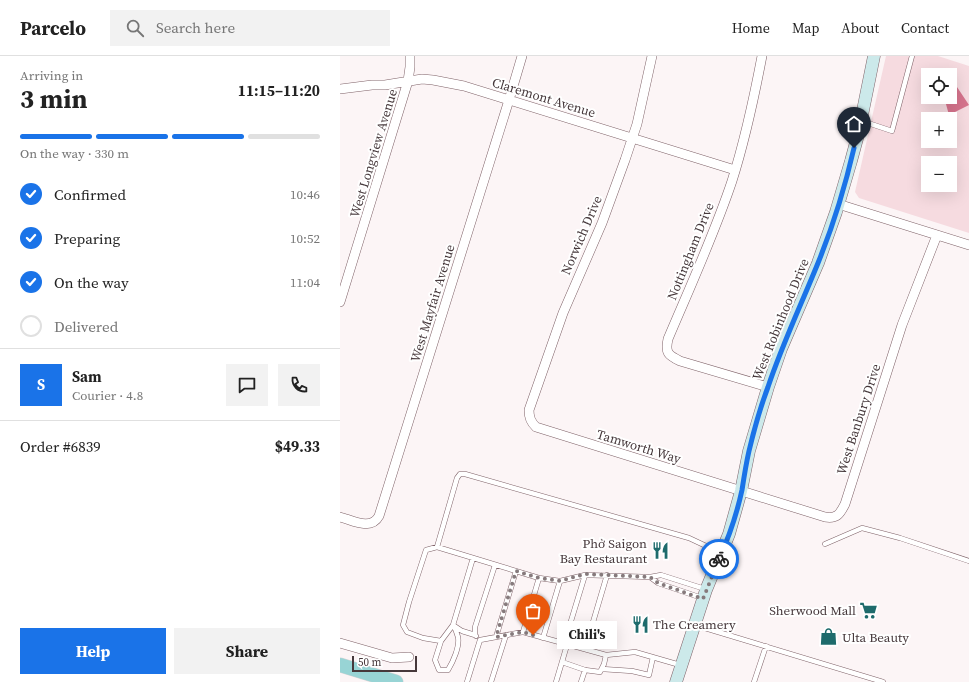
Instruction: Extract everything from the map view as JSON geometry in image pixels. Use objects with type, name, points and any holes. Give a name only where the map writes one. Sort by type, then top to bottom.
[{"type":"main road","points":[[340,665],[396,682]]},
{"type":"street","name":"West Longview Avenue","points":[[340,302],[408,81],[410,56]]},
{"type":"street","name":"West Mayfair Avenue","points":[[340,516],[363,524],[370,524],[379,516],[522,56]]},
{"type":"street","name":"Norwich Drive","points":[[531,422],[529,418],[529,410],[563,313],[602,223],[637,124],[652,56]]},
{"type":"street","name":"Nottingham Drive","points":[[762,56],[750,118],[735,170],[711,238],[668,339],[666,347],[668,353],[673,358],[680,361],[768,387]]},
{"type":"street","name":"West Robinhood Drive","points":[[676,682],[704,594],[729,534],[741,491],[749,450],[768,387],[781,350],[829,234],[851,161],[861,121],[874,56]]},
{"type":"street","name":"Claremont Avenue","points":[[340,89],[385,85],[422,79],[464,86],[735,170]]},
{"type":"street","points":[[838,204],[969,245]]},
{"type":"street","name":"West Banbury Drive","points":[[741,491],[825,517],[831,518],[840,513],[845,504],[902,324],[937,235]]},
{"type":"street","name":"Tamworth Way","points":[[531,422],[539,429],[741,491]]},
{"type":"street","points":[[340,643],[392,658],[409,656]]},
{"type":"lane","points":[[861,121],[892,131],[912,56]]},
{"type":"lane","points":[[437,547],[457,478],[460,474],[465,474],[689,538],[722,553]]},
{"type":"lane","points":[[825,544],[862,528],[900,538],[969,560]]},
{"type":"lane","points":[[441,641],[423,638],[407,632],[403,625],[426,550],[437,547],[539,578],[560,581],[585,574],[650,577],[661,575],[704,594]]},
{"type":"lane","points":[[453,625],[458,636],[458,643],[452,662],[448,670],[438,670],[435,660],[441,641],[453,625],[473,558]]},
{"type":"lane","points":[[475,635],[475,627],[495,565]]},
{"type":"lane","points":[[496,637],[516,571]]},
{"type":"lane","points":[[556,682],[585,574]]},
{"type":"lane","points":[[585,649],[607,575]]},
{"type":"lane","points":[[650,577],[658,583],[704,594]]},
{"type":"lane","points":[[523,632],[539,578]]},
{"type":"lane","points":[[544,638],[560,581]]},
{"type":"lane","points":[[694,624],[883,682]]},
{"type":"lane","points":[[453,625],[462,631],[475,635],[480,640]]},
{"type":"lane","points":[[480,640],[523,632],[606,655],[635,652],[682,665]]},
{"type":"lane","points":[[491,682],[506,635]]},
{"type":"lane","points":[[467,682],[480,640]]},
{"type":"lane","points":[[754,682],[766,646]]},
{"type":"lane","points":[[601,671],[606,655]]},
{"type":"lane","points":[[562,662],[585,670],[632,671],[649,675],[654,657]]},
{"type":"lane","points":[[581,682],[585,670]]},
{"type":"shaded area","points":[[886,56],[938,56],[969,66],[969,233],[859,198],[855,192]]},
{"type":"shaded area","points":[[957,87],[969,105],[955,112],[948,112],[946,104],[957,104]]},
{"type":"way so far","points":[[533,635],[523,632],[496,637],[516,571],[539,578],[560,581],[585,574],[650,577],[658,583],[703,599],[719,559]]},
{"type":"place","name":"Phở Saigon Bay Restaurant","points":[[660,550]]},
{"type":"place","name":"Sherwood Mall","points":[[869,610]]},
{"type":"place","name":"The Creamery","points":[[640,624]]},
{"type":"place","name":"Chili's","points":[[533,635]]},
{"type":"place","name":"Ulta Beauty","points":[[829,637]]},
{"type":"route","points":[[719,559],[729,534],[737,506],[749,450],[759,413],[781,350],[829,234],[854,148]]}]
